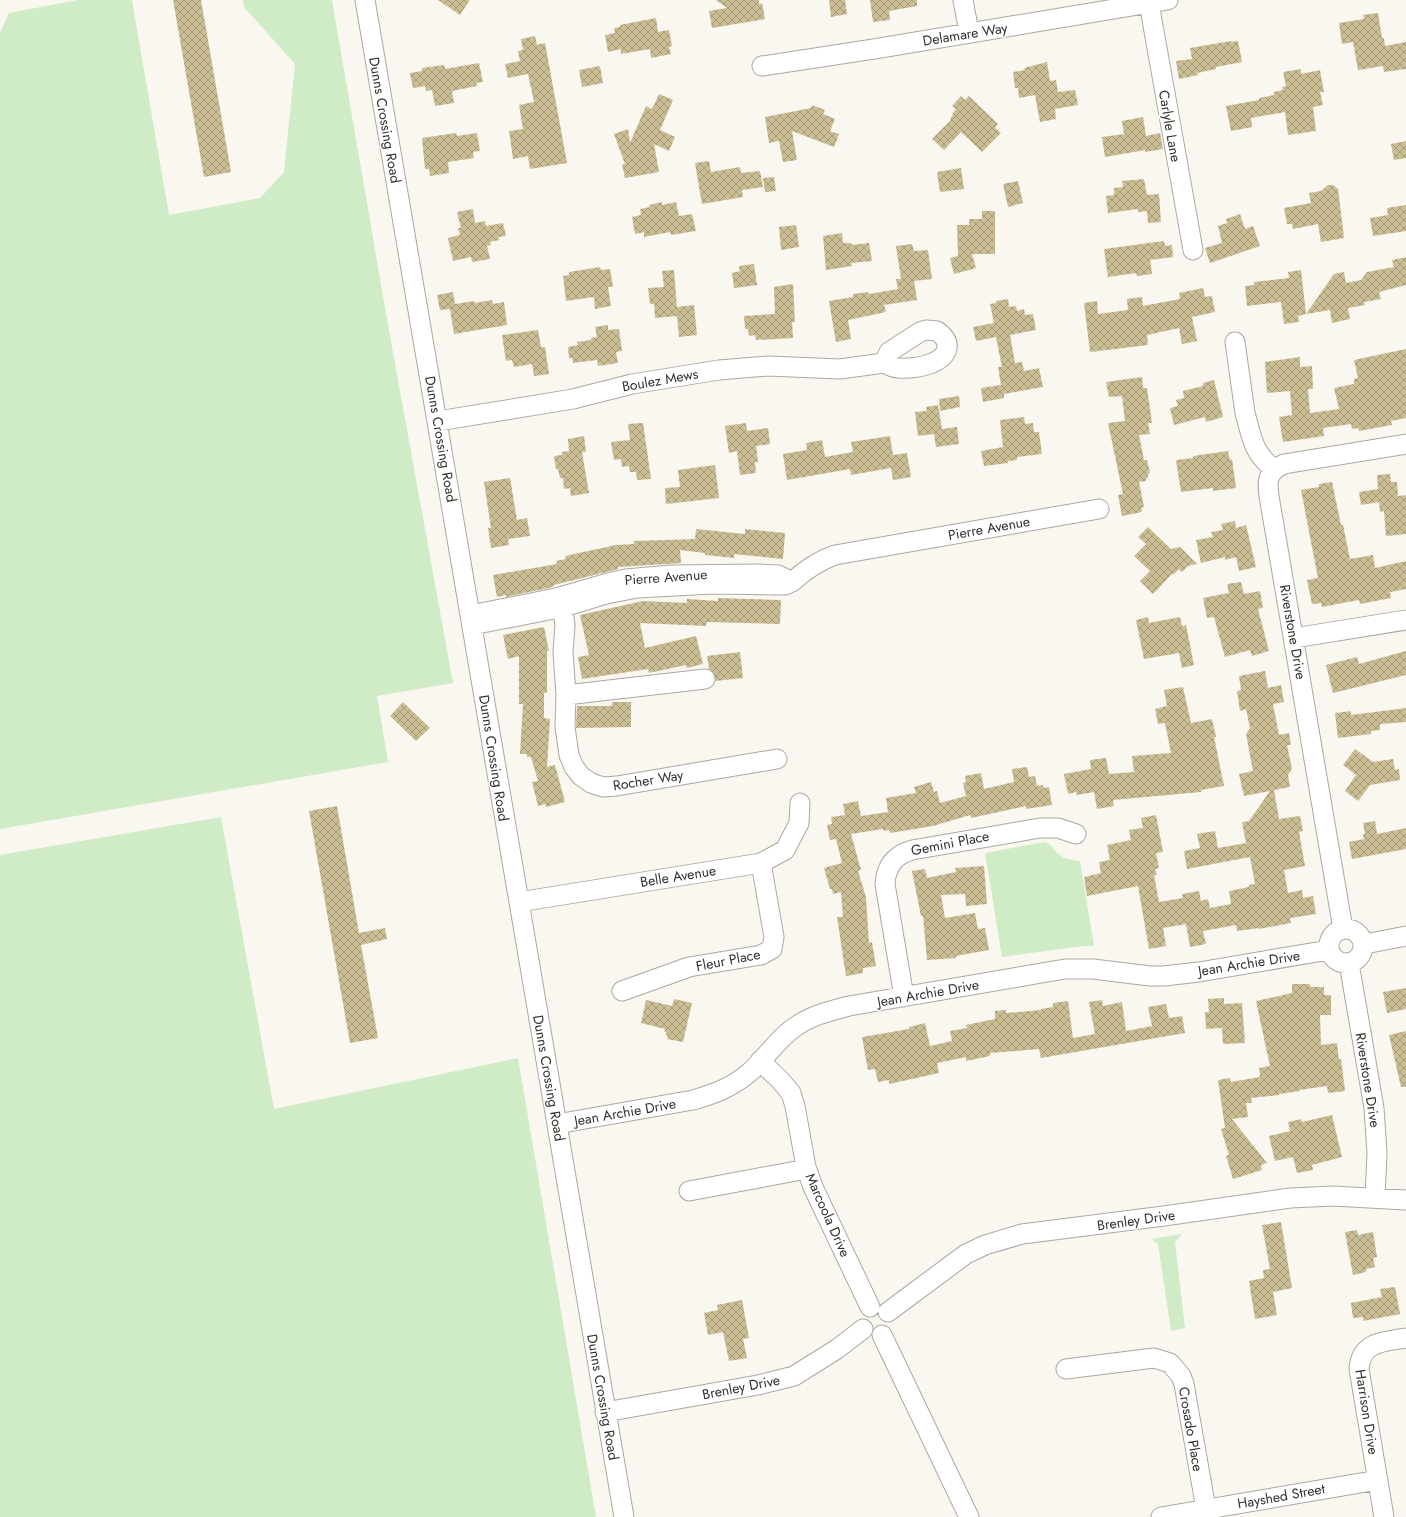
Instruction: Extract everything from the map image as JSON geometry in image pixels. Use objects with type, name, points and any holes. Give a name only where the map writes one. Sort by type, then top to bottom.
[{"type":"street","name":"Dunns Crossing Road","points":[[365,0],[624,1517]]},
{"type":"street","points":[[964,0],[969,32]]},
{"type":"street","name":"Delamare Way","points":[[762,66],[1168,0]]},
{"type":"street","name":"Carlyle Lane","points":[[1149,3],[1193,250]]},
{"type":"street","points":[[1235,342],[1247,423],[1258,453],[1263,460],[1274,469],[1284,464],[1406,444]]},
{"type":"street","name":"Boulez Mews","points":[[438,421],[573,399],[632,384],[719,370],[768,366],[840,369],[884,363]]},
{"type":"street","name":"Riverstone Drive","points":[[1274,469],[1269,478],[1268,488],[1343,929]]},
{"type":"street","name":"Pierre Avenue","points":[[472,620],[637,588],[713,584],[785,585],[792,582],[804,571],[834,554],[1099,509]]},
{"type":"street","name":"Rocher Way","points":[[562,602],[565,630],[563,652],[566,695],[565,727],[569,755],[574,767],[581,776],[591,783],[603,787],[618,786],[777,759]]},
{"type":"street","points":[[1294,638],[1406,620]]},
{"type":"street","points":[[566,695],[705,679]]},
{"type":"street","name":"Belle Avenue","points":[[519,902],[761,863],[785,850],[799,823],[800,803]]},
{"type":"street","name":"Gemini Place","points":[[904,997],[885,884],[885,876],[888,868],[898,856],[912,850],[1036,828],[1054,828],[1076,834]]},
{"type":"street","name":"Fleur Place","points":[[622,991],[690,967],[761,955],[772,950],[774,937],[761,863]]},
{"type":"street","points":[[1348,928],[1357,932],[1363,940],[1363,950],[1358,959],[1348,963],[1343,963],[1334,959],[1329,950],[1330,938],[1333,934],[1343,929],[1348,928]]},
{"type":"street","points":[[1363,945],[1406,936]]},
{"type":"street","name":"Jean Archie Drive","points":[[557,1124],[693,1100],[712,1095],[733,1085],[751,1072],[780,1039],[805,1020],[849,1006],[1065,969],[1093,968],[1150,976],[1164,976],[1199,972],[1329,950]]},
{"type":"street","name":"Riverstone Drive","points":[[1348,963],[1374,1108],[1377,1153],[1375,1198]]},
{"type":"street","name":"Marcoola Drive","points":[[760,1061],[791,1093],[795,1106],[807,1169],[813,1187],[870,1307]]},
{"type":"street","points":[[689,1191],[807,1169]]},
{"type":"street","name":"Brenley Drive","points":[[888,1312],[966,1254],[985,1245],[1022,1234],[1290,1198],[1333,1196],[1406,1200]]},
{"type":"street","points":[[880,1306],[888,1312],[891,1320],[889,1329],[882,1335],[870,1335],[863,1330],[861,1326],[861,1317],[866,1309],[870,1307],[880,1306]]},
{"type":"street","name":"Brenley Drive","points":[[605,1412],[758,1385],[794,1376],[837,1349],[863,1330]]},
{"type":"street","points":[[882,1335],[969,1517]]},
{"type":"street","name":"Harrison Drive","points":[[1384,1517],[1359,1369],[1360,1362],[1366,1349],[1372,1345],[1406,1338]]},
{"type":"street","name":"Crosado Place","points":[[1066,1369],[1154,1358],[1170,1363],[1176,1369],[1184,1384],[1206,1509]]},
{"type":"street","name":"Hayshed Street","points":[[1161,1517],[1378,1480]]},
{"type":"green space","points":[[78,0],[132,0],[169,215],[260,198],[284,172],[295,64],[244,7],[243,0],[332,0],[388,325],[453,683],[377,696],[388,762],[0,829],[0,33],[9,13]]},
{"type":"green space","points":[[221,817],[274,1109],[518,1058],[596,1517],[0,1517],[0,855]]},
{"type":"green space","points":[[1045,842],[1051,845],[1062,857],[1080,861],[1094,946],[1083,946],[1002,957],[985,853]]},
{"type":"green space","points":[[1182,1234],[1175,1242],[1185,1328],[1171,1331],[1158,1244],[1151,1239]]},
{"type":"building","points":[[173,0],[201,0],[231,172],[204,177]]},
{"type":"building","points":[[438,0],[470,0],[460,15]]},
{"type":"building","points":[[716,0],[759,0],[759,4],[762,3],[765,19],[712,28],[709,11],[727,8]]},
{"type":"building","points":[[829,0],[845,0],[847,14],[831,17]]},
{"type":"building","points":[[870,0],[917,0],[917,6],[889,11],[890,20],[873,22]]},
{"type":"building","points":[[1378,13],[1382,38],[1384,38],[1385,46],[1406,42],[1406,69],[1384,72],[1383,66],[1358,70],[1353,42],[1342,44],[1339,23],[1364,19],[1363,15]]},
{"type":"building","points":[[656,18],[658,32],[669,30],[672,46],[669,47],[671,54],[651,58],[650,49],[621,54],[621,49],[608,52],[605,35],[615,33],[614,28],[620,27],[620,25]]},
{"type":"building","points":[[535,36],[537,45],[545,43],[567,163],[530,169],[528,156],[513,159],[509,131],[523,129],[519,105],[534,102],[528,74],[508,78],[505,64],[520,61],[518,51],[523,50],[521,39]]},
{"type":"building","points":[[1238,41],[1242,62],[1216,67],[1216,69],[1197,73],[1198,75],[1179,79],[1176,61],[1192,59],[1190,48]]},
{"type":"building","points":[[1047,62],[1050,81],[1056,80],[1058,92],[1075,90],[1078,105],[1055,109],[1056,119],[1040,122],[1035,95],[1019,98],[1018,88],[1015,88],[1013,72],[1025,70],[1024,68]]},
{"type":"building","points":[[479,63],[483,82],[476,83],[477,86],[452,91],[454,103],[435,106],[432,90],[426,91],[425,86],[413,88],[410,73],[422,71],[422,68],[444,65],[445,69]]},
{"type":"building","points":[[600,66],[603,83],[582,87],[579,70]]},
{"type":"building","points":[[1301,69],[1301,74],[1320,70],[1324,92],[1320,92],[1323,105],[1313,107],[1316,131],[1288,135],[1285,112],[1251,118],[1252,127],[1231,131],[1226,106],[1259,100],[1259,98],[1274,95],[1274,92],[1283,90],[1282,87],[1286,86],[1283,72]]},
{"type":"building","points":[[659,94],[673,100],[660,130],[675,137],[669,151],[654,144],[659,172],[625,178],[622,164],[625,164],[614,134],[628,129],[630,143],[646,106],[652,109]]},
{"type":"building","points":[[961,96],[965,100],[969,96],[998,124],[995,128],[1001,133],[982,152],[961,132],[944,150],[932,139],[951,120],[952,114],[956,109],[952,106]]},
{"type":"building","points":[[812,105],[825,110],[823,114],[835,119],[830,131],[839,134],[834,147],[792,131],[797,160],[783,162],[779,141],[769,143],[765,117],[811,108]]},
{"type":"building","points":[[1143,117],[1146,136],[1160,133],[1163,149],[1145,152],[1145,150],[1105,157],[1102,137],[1124,134],[1122,121]]},
{"type":"building","points":[[456,133],[457,136],[477,133],[480,151],[473,152],[474,158],[448,162],[449,173],[430,176],[429,169],[425,169],[422,138]]},
{"type":"building","points":[[1406,141],[1406,158],[1394,160],[1391,144]]},
{"type":"building","points":[[709,161],[711,172],[740,167],[741,173],[760,171],[763,187],[742,190],[743,197],[702,204],[695,163]]},
{"type":"building","points":[[961,168],[964,189],[940,192],[937,172]]},
{"type":"building","points":[[774,177],[776,191],[765,192],[763,178]]},
{"type":"building","points":[[1144,179],[1147,195],[1159,194],[1161,222],[1148,223],[1147,211],[1138,212],[1138,209],[1108,213],[1106,196],[1114,195],[1114,188],[1123,187],[1122,181]]},
{"type":"building","points":[[1018,181],[1023,203],[1008,207],[1003,184]]},
{"type":"building","points":[[1328,185],[1333,185],[1338,189],[1344,238],[1321,242],[1318,224],[1293,229],[1292,224],[1287,224],[1284,208],[1311,203],[1309,193],[1321,191]]},
{"type":"building","points":[[662,202],[662,205],[676,202],[679,216],[692,214],[696,231],[671,235],[670,232],[644,237],[644,232],[635,234],[632,217],[641,215],[640,209]]},
{"type":"building","points":[[1406,205],[1406,231],[1373,236],[1370,218],[1388,215],[1387,208]]},
{"type":"building","points":[[473,209],[475,223],[485,221],[486,226],[503,223],[506,236],[498,237],[499,240],[490,242],[491,245],[487,246],[490,259],[472,262],[471,257],[453,261],[448,238],[460,235],[458,228],[461,228],[457,212]]},
{"type":"building","points":[[982,211],[995,211],[995,254],[972,254],[976,268],[954,274],[950,258],[958,256],[957,225],[969,225],[969,219],[982,219]]},
{"type":"building","points":[[1240,214],[1245,229],[1253,226],[1260,246],[1210,263],[1205,248],[1222,243],[1218,226],[1227,223],[1226,219]]},
{"type":"building","points":[[796,225],[799,247],[781,250],[779,227]]},
{"type":"building","points":[[842,233],[843,243],[851,243],[852,245],[869,243],[872,261],[851,263],[852,266],[826,270],[823,236]]},
{"type":"building","points":[[1164,241],[1165,246],[1172,245],[1173,257],[1150,260],[1152,274],[1137,276],[1136,273],[1108,277],[1104,249]]},
{"type":"building","points":[[912,244],[914,251],[928,250],[932,279],[914,281],[917,300],[884,305],[886,312],[848,320],[851,339],[836,342],[829,301],[853,297],[853,294],[868,292],[869,294],[898,289],[896,279],[901,279],[896,246]]},
{"type":"building","points":[[1406,257],[1406,285],[1379,292],[1381,299],[1364,302],[1365,305],[1348,308],[1350,319],[1332,323],[1330,310],[1306,314],[1334,274],[1344,272],[1346,283],[1361,280],[1367,272],[1394,267],[1392,260]]},
{"type":"building","points":[[754,264],[757,285],[734,288],[732,273],[740,271],[739,266]]},
{"type":"building","points":[[600,267],[601,270],[610,269],[613,287],[608,287],[611,306],[595,309],[594,297],[566,301],[563,276],[569,275],[569,272]]},
{"type":"building","points":[[674,270],[677,307],[694,305],[697,335],[679,337],[677,316],[655,318],[654,304],[650,304],[648,288],[664,287],[662,271]]},
{"type":"building","points":[[1301,270],[1306,314],[1298,316],[1299,322],[1284,324],[1281,302],[1247,306],[1245,286],[1254,285],[1254,282],[1289,278],[1288,272]]},
{"type":"building","points":[[793,284],[795,322],[792,322],[793,338],[756,340],[755,335],[749,336],[748,329],[745,329],[744,316],[775,314],[774,287]]},
{"type":"building","points":[[1203,288],[1205,297],[1212,296],[1215,312],[1192,317],[1197,341],[1182,344],[1179,328],[1147,335],[1148,345],[1090,352],[1084,303],[1097,301],[1098,314],[1128,310],[1127,299],[1142,297],[1143,306],[1180,299],[1179,293]]},
{"type":"building","points":[[453,292],[455,304],[492,300],[493,304],[504,302],[507,325],[454,334],[450,309],[440,310],[437,295]]},
{"type":"building","points":[[1008,299],[1009,307],[1016,306],[1017,311],[1024,309],[1025,315],[1033,314],[1036,330],[1010,335],[1015,363],[1022,362],[1024,371],[1039,368],[1043,387],[1004,394],[1004,398],[983,402],[981,388],[1001,385],[998,367],[1002,367],[996,337],[976,341],[973,327],[994,323],[990,304],[996,303],[996,301]]},
{"type":"building","points":[[608,325],[608,330],[619,329],[622,351],[616,352],[618,363],[598,366],[597,360],[573,363],[572,358],[569,358],[568,347],[578,345],[577,342],[591,340],[591,338],[597,337],[595,327]]},
{"type":"building","points":[[538,330],[541,347],[545,347],[549,374],[534,376],[532,364],[514,367],[512,360],[506,361],[502,335]]},
{"type":"building","points":[[1406,349],[1406,418],[1391,421],[1392,425],[1359,431],[1358,428],[1352,429],[1351,424],[1323,428],[1324,436],[1283,442],[1279,417],[1292,415],[1290,391],[1267,393],[1265,362],[1300,357],[1300,367],[1312,366],[1313,389],[1308,389],[1310,413],[1339,409],[1334,388],[1354,384],[1354,379],[1358,378],[1354,360]]},
{"type":"building","points":[[1142,377],[1143,388],[1147,388],[1152,423],[1148,423],[1150,434],[1139,435],[1144,460],[1147,460],[1150,473],[1146,478],[1146,481],[1139,482],[1144,507],[1141,508],[1142,512],[1122,516],[1118,495],[1123,494],[1108,423],[1125,421],[1122,396],[1109,397],[1106,382]]},
{"type":"building","points":[[1214,380],[1223,417],[1206,422],[1205,417],[1174,425],[1170,408],[1178,406],[1176,400],[1184,398],[1183,391],[1203,386],[1203,383]]},
{"type":"building","points":[[959,396],[960,407],[940,411],[939,399]]},
{"type":"building","points":[[938,405],[942,429],[957,427],[959,444],[936,447],[934,434],[918,436],[915,412],[927,411],[926,407]]},
{"type":"building","points":[[1024,417],[1025,424],[1033,423],[1034,432],[1039,432],[1042,454],[1017,457],[1017,460],[1008,461],[1008,463],[984,466],[981,451],[1003,447],[1000,420]]},
{"type":"building","points":[[643,423],[651,479],[637,480],[636,472],[630,472],[629,466],[622,467],[621,459],[614,460],[611,442],[630,440],[628,424]]},
{"type":"building","points":[[746,423],[747,431],[768,428],[770,444],[756,446],[758,462],[755,462],[756,473],[740,475],[737,451],[729,453],[725,426]]},
{"type":"building","points":[[584,436],[586,452],[582,452],[589,493],[571,496],[570,488],[564,489],[563,478],[560,478],[558,469],[556,469],[554,456],[562,455],[562,452],[569,451],[568,439]]},
{"type":"building","points":[[890,436],[893,455],[907,453],[911,477],[893,480],[891,468],[851,475],[850,469],[787,480],[783,454],[807,450],[806,443],[822,440],[825,457],[853,452],[851,442]]},
{"type":"building","points":[[1228,451],[1230,460],[1232,459],[1236,488],[1213,491],[1213,488],[1181,492],[1176,460]]},
{"type":"building","points":[[715,465],[719,498],[666,504],[665,488],[680,487],[678,470]]},
{"type":"building","points":[[1390,474],[1391,482],[1397,482],[1398,496],[1406,495],[1406,534],[1386,536],[1384,511],[1380,512],[1379,502],[1361,505],[1359,492],[1378,489],[1377,475]]},
{"type":"building","points":[[510,478],[517,520],[527,518],[530,536],[508,539],[509,545],[491,548],[488,528],[491,528],[484,482]]},
{"type":"building","points":[[1332,482],[1350,559],[1373,555],[1375,568],[1406,561],[1406,589],[1390,592],[1391,598],[1360,604],[1359,600],[1322,607],[1321,603],[1312,604],[1307,580],[1318,578],[1301,490],[1319,487],[1319,484]]},
{"type":"building","points":[[1235,521],[1236,528],[1246,525],[1256,567],[1239,571],[1236,557],[1225,560],[1225,557],[1201,563],[1196,540],[1213,537],[1211,532],[1223,530],[1221,524]]},
{"type":"building","points":[[1148,527],[1171,549],[1180,547],[1197,564],[1188,566],[1182,572],[1179,569],[1174,574],[1173,573],[1153,594],[1140,581],[1150,571],[1134,556],[1146,544],[1138,537]]},
{"type":"building","points":[[696,529],[745,534],[745,529],[785,533],[783,559],[734,554],[734,558],[705,555],[705,553],[680,550],[681,563],[618,567],[618,569],[554,585],[553,587],[506,597],[506,595],[497,597],[493,575],[557,564],[556,561],[566,559],[565,556],[616,545],[634,544],[634,541],[695,539]]},
{"type":"building","points":[[1241,582],[1244,594],[1260,591],[1263,608],[1258,609],[1269,651],[1252,656],[1250,650],[1225,657],[1214,617],[1207,618],[1203,598],[1229,593],[1227,584]]},
{"type":"building","points":[[718,598],[781,600],[780,624],[707,622],[706,626],[640,623],[645,648],[696,636],[703,664],[687,668],[686,665],[649,673],[648,669],[582,679],[578,657],[589,655],[580,615],[643,601],[687,603],[687,599],[718,601]]},
{"type":"building","points":[[1148,617],[1149,623],[1180,617],[1182,626],[1186,625],[1194,665],[1182,668],[1179,653],[1144,659],[1136,620]]},
{"type":"building","points":[[544,627],[549,651],[547,651],[547,693],[544,693],[544,718],[550,719],[547,767],[555,765],[565,802],[546,807],[545,804],[538,806],[532,782],[538,781],[531,757],[527,757],[527,754],[520,754],[523,704],[519,704],[519,656],[508,659],[503,635]]},
{"type":"building","points":[[1406,651],[1406,675],[1333,693],[1326,665],[1357,657],[1359,664]]},
{"type":"building","points":[[740,652],[743,678],[715,681],[714,673],[709,669],[707,656]]},
{"type":"building","points":[[1265,671],[1268,688],[1281,685],[1284,702],[1273,704],[1279,735],[1289,733],[1291,745],[1287,745],[1292,769],[1288,775],[1290,787],[1274,790],[1279,819],[1300,816],[1303,831],[1299,832],[1305,866],[1284,870],[1288,893],[1302,890],[1303,898],[1313,896],[1316,914],[1290,918],[1291,923],[1259,929],[1237,931],[1236,925],[1203,931],[1206,944],[1190,947],[1186,924],[1163,928],[1166,946],[1149,949],[1138,886],[1087,896],[1084,877],[1101,873],[1099,862],[1110,860],[1107,845],[1131,840],[1129,830],[1143,828],[1141,818],[1156,815],[1163,852],[1156,853],[1159,868],[1155,869],[1157,875],[1154,875],[1159,902],[1183,898],[1182,894],[1199,891],[1201,901],[1208,899],[1210,908],[1231,904],[1229,891],[1249,887],[1249,885],[1255,884],[1250,857],[1187,869],[1184,851],[1200,848],[1197,834],[1215,831],[1218,848],[1246,843],[1242,822],[1249,821],[1270,791],[1244,796],[1239,774],[1253,771],[1246,734],[1250,728],[1246,709],[1240,711],[1237,691],[1241,690],[1239,676]]},
{"type":"building","points":[[1183,687],[1191,723],[1212,719],[1216,737],[1214,737],[1224,786],[1201,790],[1201,792],[1113,800],[1114,806],[1097,809],[1094,792],[1077,795],[1076,792],[1068,794],[1064,774],[1091,769],[1090,760],[1106,758],[1109,774],[1134,772],[1132,756],[1171,753],[1165,723],[1158,724],[1155,709],[1167,706],[1164,690]]},
{"type":"building","points":[[403,702],[430,728],[416,741],[390,716]]},
{"type":"building","points":[[612,702],[631,702],[631,727],[576,728],[577,706],[612,706]]},
{"type":"building","points":[[1406,708],[1406,722],[1380,724],[1380,730],[1371,731],[1371,734],[1338,738],[1335,713],[1351,711],[1351,715]]},
{"type":"building","points":[[1355,749],[1373,762],[1393,759],[1395,770],[1399,769],[1400,780],[1370,785],[1358,801],[1345,791],[1356,775],[1343,765]]},
{"type":"building","points":[[1027,767],[1029,777],[1035,776],[1037,786],[1043,785],[1043,788],[1049,787],[1052,805],[1026,809],[1026,806],[971,818],[970,815],[933,826],[890,833],[889,830],[883,831],[883,829],[851,834],[861,870],[858,871],[866,897],[869,943],[872,942],[876,966],[863,968],[863,973],[846,976],[837,917],[843,917],[841,892],[833,894],[824,868],[842,863],[836,839],[830,840],[827,825],[832,824],[831,817],[845,815],[843,804],[858,801],[861,816],[888,812],[886,798],[916,793],[914,787],[931,782],[934,792],[937,791],[940,803],[966,796],[963,783],[966,782],[965,776],[981,773],[984,789],[1014,782],[1012,769]]},
{"type":"building","points":[[337,806],[359,933],[385,928],[387,939],[361,945],[378,1038],[350,1043],[309,811]]},
{"type":"building","points":[[1375,821],[1377,834],[1406,828],[1406,849],[1352,859],[1349,842],[1364,839],[1363,834],[1365,834],[1363,823]]},
{"type":"building","points":[[984,866],[987,904],[966,906],[965,894],[941,895],[945,918],[975,913],[978,929],[985,928],[989,950],[956,956],[956,958],[927,960],[923,916],[921,916],[912,871],[925,869],[927,878],[956,872],[955,868]]},
{"type":"building","points":[[1292,984],[1310,984],[1310,987],[1324,987],[1324,995],[1331,995],[1331,1015],[1320,1015],[1321,1045],[1337,1043],[1339,1060],[1341,1059],[1345,1091],[1328,1093],[1327,1086],[1299,1090],[1300,1091],[1279,1095],[1251,1098],[1252,1103],[1246,1103],[1248,1117],[1232,1119],[1267,1163],[1261,1165],[1262,1170],[1233,1179],[1226,1156],[1229,1155],[1221,1129],[1225,1128],[1218,1080],[1230,1078],[1231,1082],[1260,1077],[1259,1068],[1270,1066],[1256,1001],[1292,993]]},
{"type":"building","points":[[1406,988],[1406,1009],[1387,1013],[1383,992]]},
{"type":"building","points":[[1224,998],[1224,1004],[1242,1003],[1245,1043],[1223,1044],[1222,1028],[1206,1029],[1205,1012],[1209,1012],[1208,999]]},
{"type":"building","points":[[674,999],[692,1003],[683,1042],[667,1039],[668,1036],[664,1031],[665,1029],[641,1023],[646,1000],[672,1006]]},
{"type":"building","points":[[1102,1000],[1103,1006],[1122,1002],[1126,1031],[1152,1026],[1148,1007],[1166,1004],[1169,1018],[1182,1016],[1185,1033],[1041,1058],[1039,1049],[990,1053],[990,1056],[966,1061],[966,1057],[937,1063],[939,1073],[889,1084],[889,1080],[878,1082],[875,1069],[868,1070],[862,1037],[909,1029],[909,1027],[925,1023],[930,1046],[952,1041],[950,1031],[967,1028],[966,1025],[995,1019],[995,1011],[1006,1010],[1006,1013],[1041,1010],[1053,1007],[1053,1003],[1068,1001],[1073,1038],[1095,1034],[1089,1002]]},
{"type":"building","points":[[1406,1031],[1406,1087],[1401,1087],[1389,1035]]},
{"type":"building","points":[[1332,1115],[1342,1157],[1312,1165],[1313,1170],[1297,1173],[1293,1157],[1275,1161],[1269,1136],[1290,1131],[1288,1122],[1301,1119],[1302,1122]]},
{"type":"building","points":[[1281,1222],[1292,1288],[1273,1292],[1277,1315],[1255,1319],[1249,1281],[1264,1278],[1263,1270],[1270,1269],[1262,1225]]},
{"type":"building","points":[[1357,1230],[1358,1235],[1373,1232],[1377,1257],[1373,1258],[1375,1267],[1366,1269],[1366,1272],[1353,1275],[1345,1232]]},
{"type":"building","points":[[1395,1287],[1400,1314],[1363,1321],[1363,1317],[1353,1318],[1351,1303],[1382,1297],[1380,1289]]},
{"type":"building","points":[[742,1300],[749,1338],[743,1339],[747,1358],[729,1361],[723,1332],[708,1335],[704,1313],[718,1310],[717,1305]]}]
